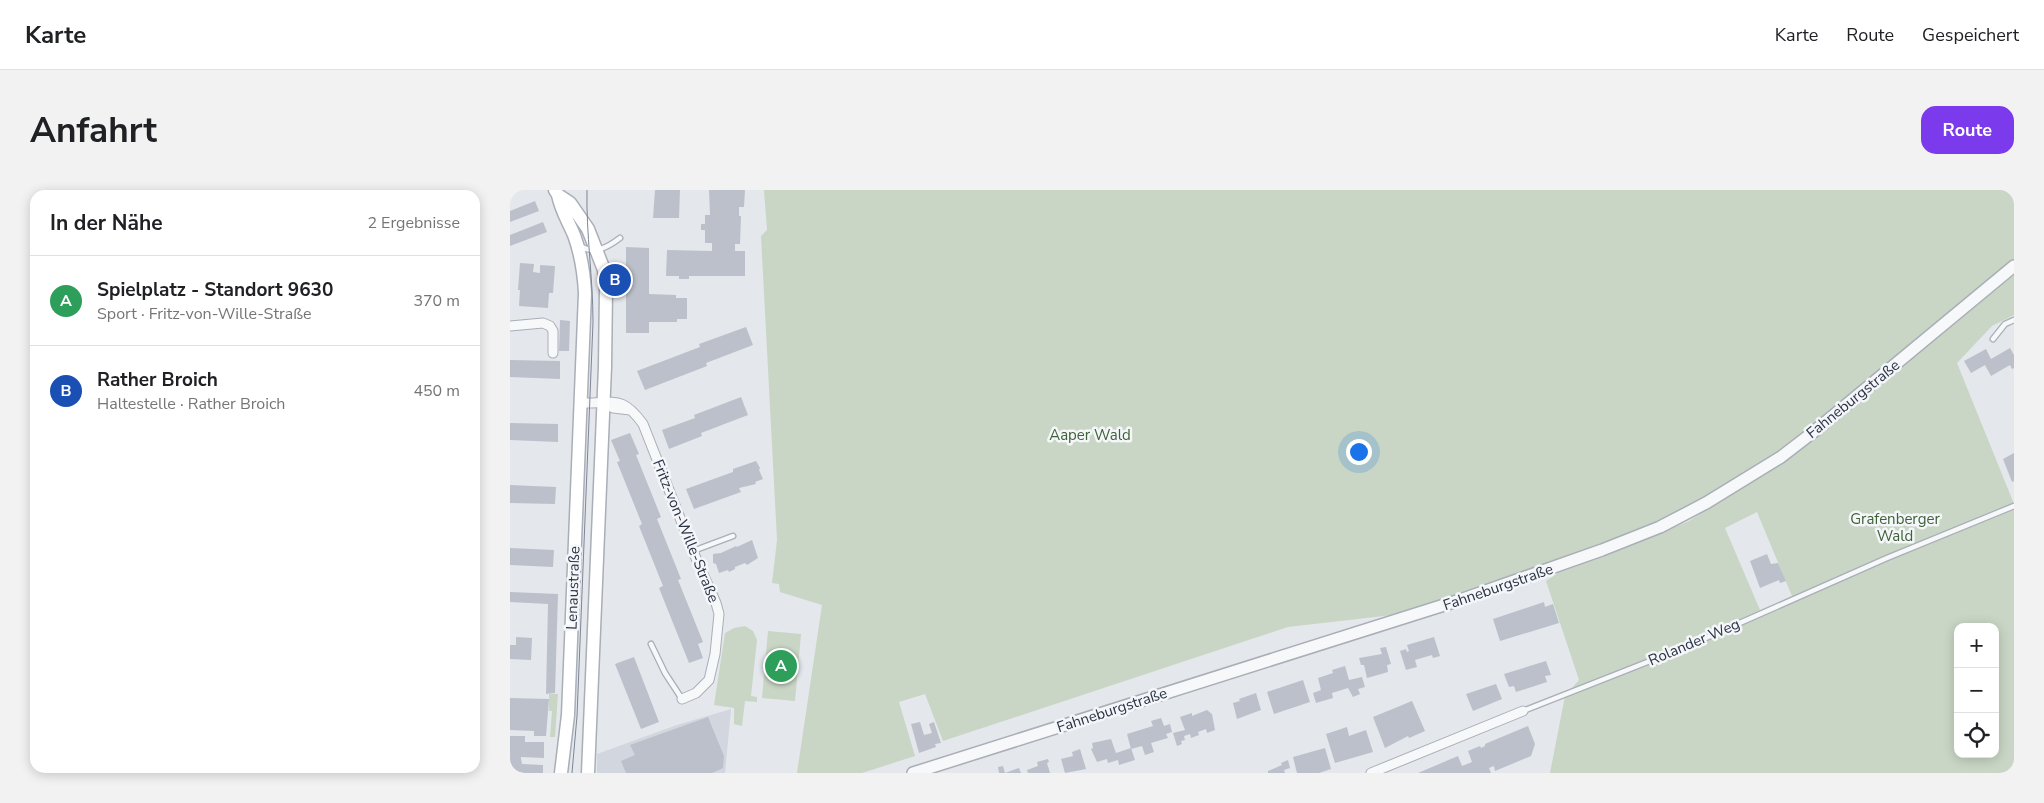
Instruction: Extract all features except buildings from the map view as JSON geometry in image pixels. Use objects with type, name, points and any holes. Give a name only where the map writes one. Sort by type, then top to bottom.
[{"type":"main road","name":"Lenaustraße","points":[[556,193],[577,244],[583,271],[585,294],[568,715],[562,773]]},
{"type":"main road","name":"Lenaustraße","points":[[556,193],[570,203],[584,222],[604,270],[607,298],[588,773]]},
{"type":"street","name":"Fahneburgstraße","points":[[913,773],[1460,600],[1594,553],[1660,527],[1706,503],[1781,456],[1823,424],[2014,266]]},
{"type":"street","points":[[510,326],[547,324],[553,331],[553,353]]},
{"type":"street","name":"Fritz-von-Wille-Straße","points":[[581,403],[604,404],[612,401],[621,402],[634,412],[643,424],[693,551],[716,603],[719,614],[719,627],[709,680],[696,693],[682,699]]},
{"type":"street","name":"Rolander Weg","points":[[1371,773],[1523,711]]},
{"type":"lane","points":[[577,244],[585,249],[597,250],[608,247],[620,238]]},
{"type":"lane","points":[[1993,339],[2005,324],[2014,320]]},
{"type":"lane","name":"Rolander Weg","points":[[1523,711],[1683,648],[1887,558],[2014,506]]},
{"type":"lane","points":[[693,551],[733,536]]},
{"type":"lane","points":[[651,644],[665,673],[682,699]]},
{"type":"shaded area","points":[[731,709],[725,773],[597,773],[597,754],[677,725]]},
{"type":"green space","name":"Aaper Wald","points":[[764,190],[2014,190],[2014,260],[1779,453],[1704,500],[1623,538],[1401,614],[1288,627],[943,741],[925,694],[899,702],[915,756],[862,773],[797,773],[822,605],[780,592],[779,584],[772,583],[777,540],[761,236],[767,230]]},
{"type":"green space","name":"Grafenberger Wald","points":[[2014,273],[2014,315],[1992,326],[1957,363],[2014,504],[2014,773],[1550,773],[1565,696],[1579,680],[1546,581],[1558,573],[1610,554],[1689,521],[1791,457],[1825,432]],"holes":[[[1757,512],[1792,596],[1760,610],[1725,528]]]},
{"type":"green space","points":[[745,626],[753,631],[757,640],[751,696],[757,697],[757,702],[745,701],[742,726],[734,724],[734,708],[714,705],[725,633],[734,628]]},
{"type":"green space","points":[[768,631],[801,634],[795,701],[762,698]]},
{"type":"green space","points":[[549,694],[558,694],[555,737],[550,737],[552,711],[549,711]]},
{"type":"tram line","points":[[572,773],[577,716],[593,322],[587,190]]},
{"type":"place","name":"Rather Broich","points":[[615,280]]},
{"type":"place","name":"Spielplatz - Standort 9630","points":[[781,666]]}]
